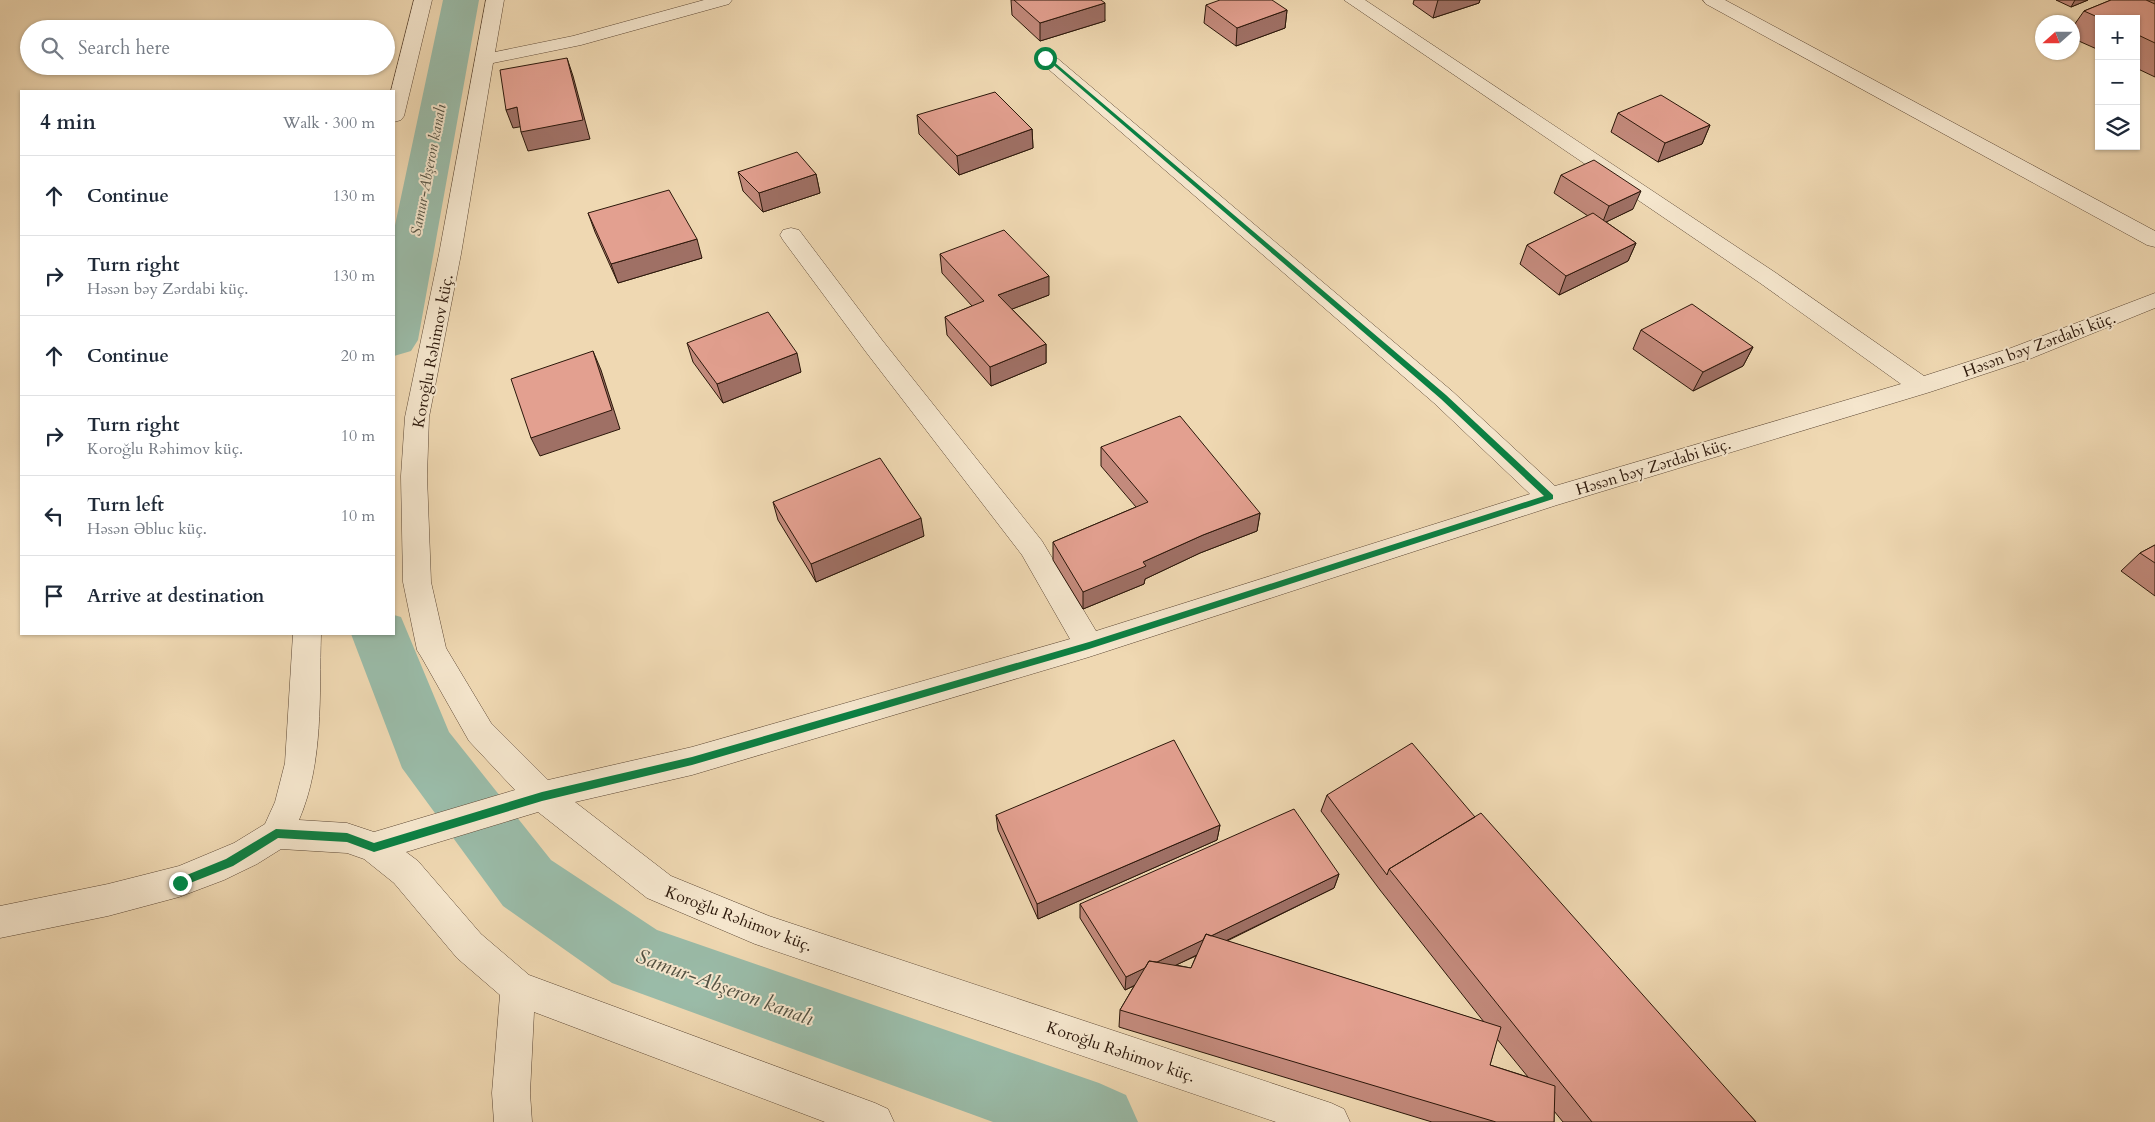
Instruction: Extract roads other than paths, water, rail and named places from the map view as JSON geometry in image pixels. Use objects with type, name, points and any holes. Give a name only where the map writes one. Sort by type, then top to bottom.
[{"type":"street","points":[[395,112],[423,0]]},
{"type":"street","name":"Koroğlu Rəhimov küç.","points":[[495,0],[450,254],[417,417],[414,476],[417,582],[432,650],[480,732],[542,796],[658,887],[758,928],[1331,1122]]},
{"type":"street","points":[[485,59],[532,52],[591,38],[722,0]]},
{"type":"street","points":[[1353,0],[1768,278],[1921,386]]},
{"type":"street","points":[[1712,0],[2155,240]]},
{"type":"street","points":[[1045,58],[1443,397],[1550,497]]},
{"type":"street","points":[[791,235],[874,346],[1032,548],[1089,645]]},
{"type":"street","name":"Həsən bəy Zərdabi küç.","points":[[374,847],[542,796],[692,761],[1089,645],[1550,497],[1921,386],[2019,354],[2155,300]]},
{"type":"street","points":[[0,922],[180,883],[230,862],[276,834],[291,802],[301,763],[307,635]]},
{"type":"street","points":[[276,834],[347,838],[374,847],[406,872],[469,946],[518,988],[875,1122]]},
{"type":"street","points":[[512,1122],[510,1093],[518,988]]},
{"type":"waterway","name":"Samur-Abşeron kanalı","points":[[395,335],[461,0]]},
{"type":"waterway","name":"Samur-Abşeron kanalı","points":[[380,635],[424,748],[527,883],[637,958],[1099,1122]]}]
